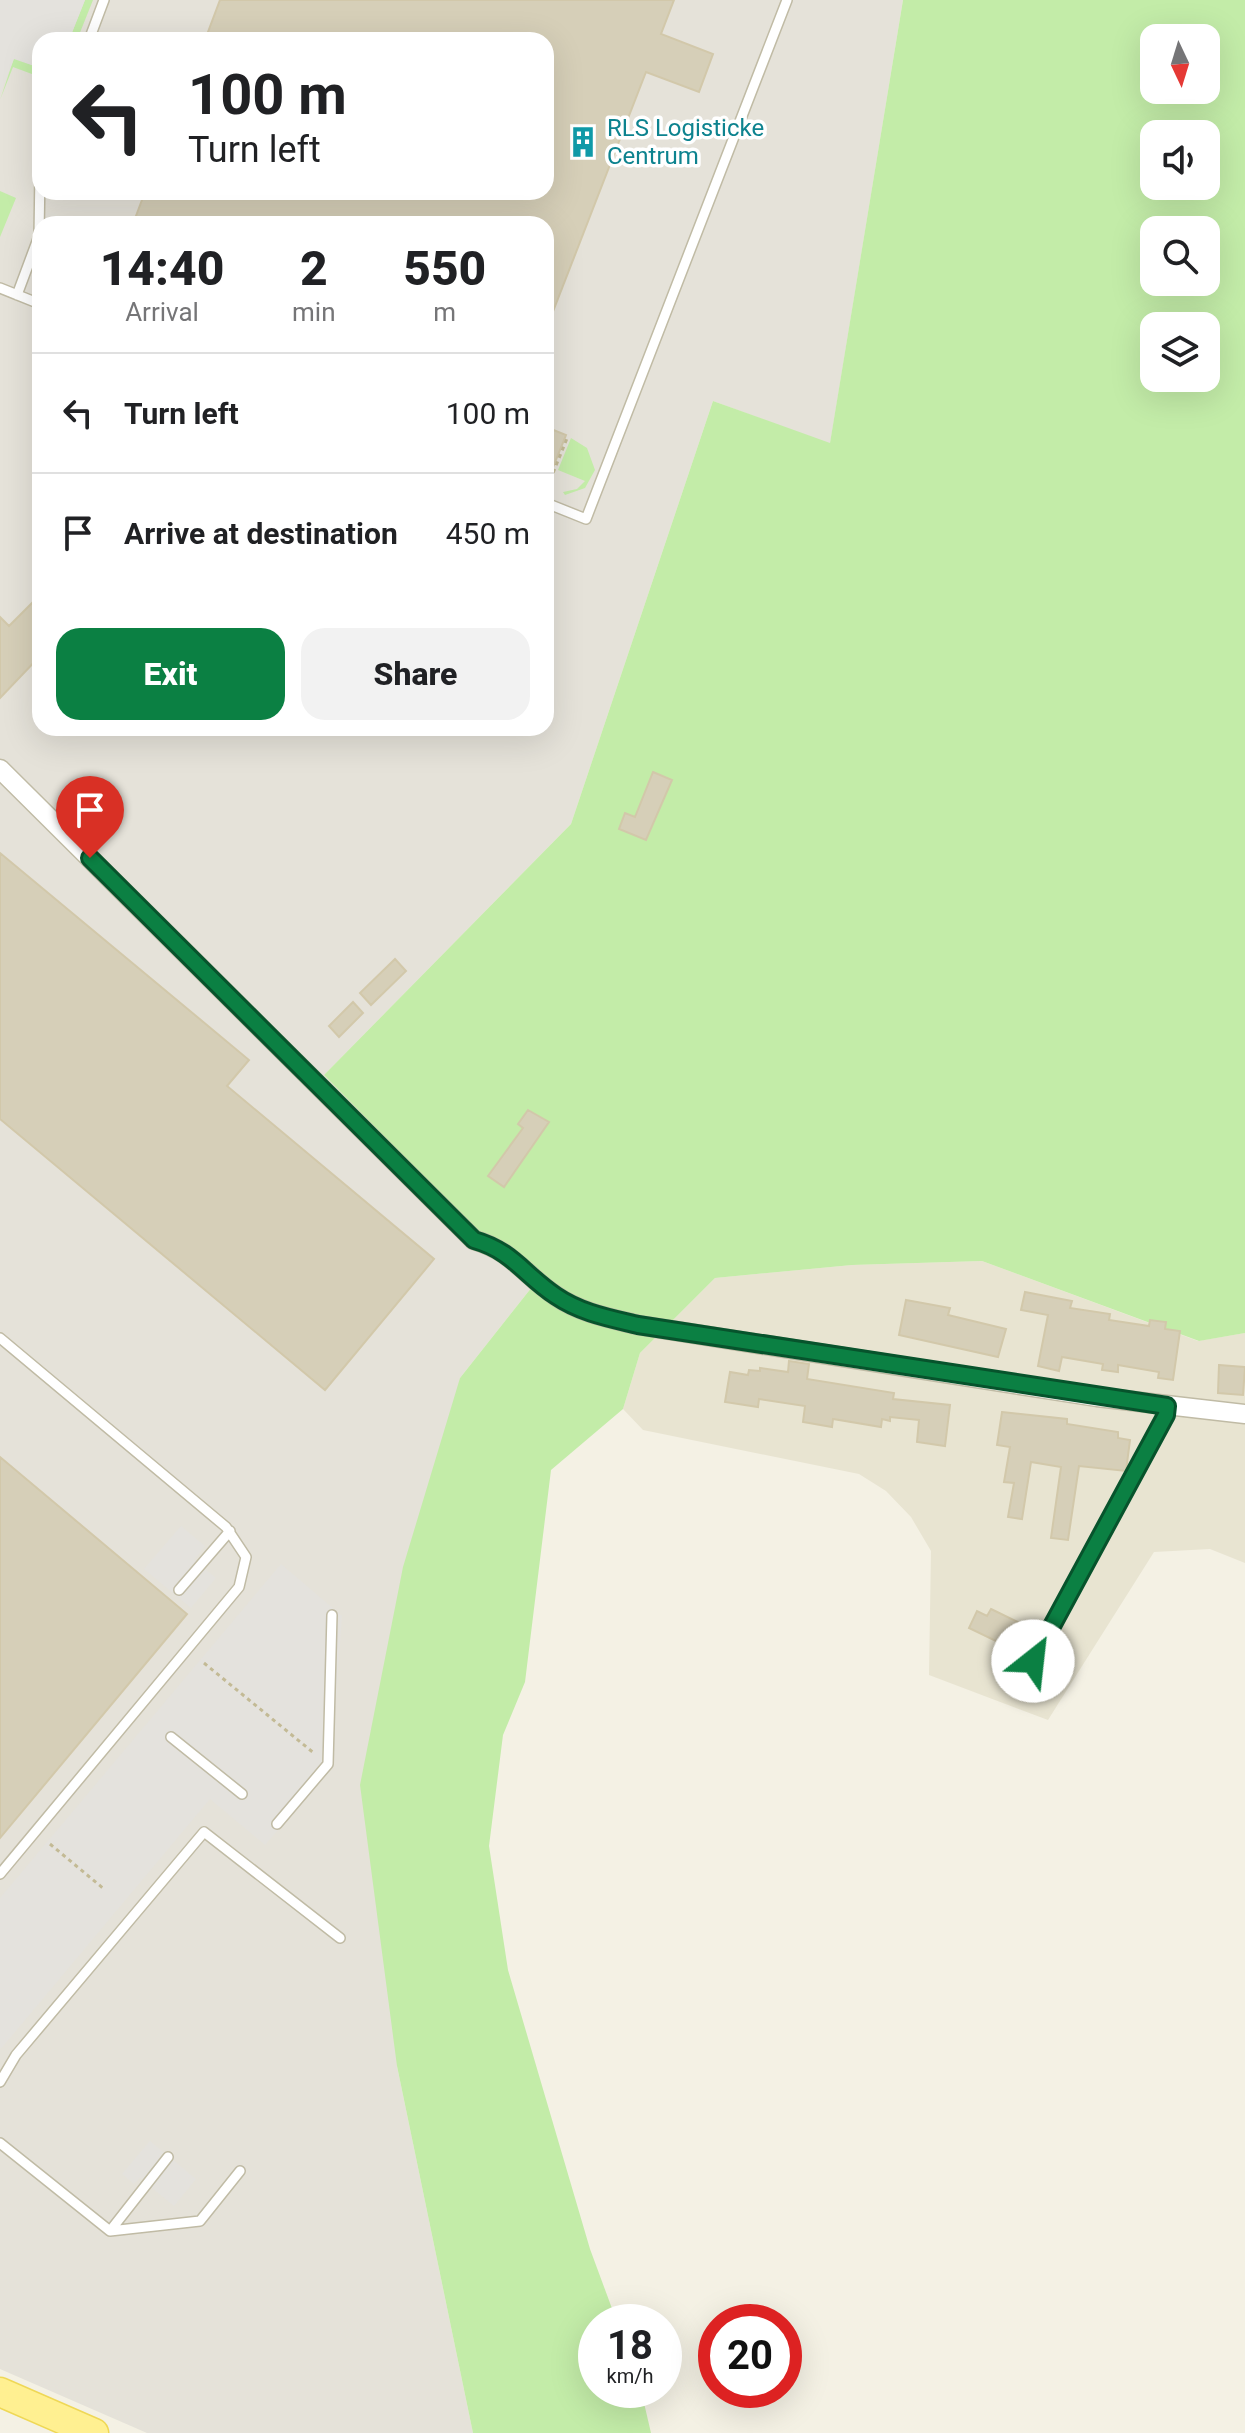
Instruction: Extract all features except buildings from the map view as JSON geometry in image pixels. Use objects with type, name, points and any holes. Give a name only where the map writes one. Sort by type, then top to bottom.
[{"type":"main road","points":[[0,2392],[94,2433]]},
{"type":"street","points":[[0,769],[474,1240],[498,1247],[569,1304],[593,1315],[638,1325],[1167,1406],[1245,1414]]},
{"type":"lane","points":[[92,32],[104,0]]},
{"type":"lane","points":[[554,506],[586,519],[787,0]]},
{"type":"lane","points":[[17,295],[32,255]]},
{"type":"lane","points":[[0,288],[32,301]]},
{"type":"lane","points":[[0,1338],[230,1531],[246,1557],[239,1587],[0,1874]]},
{"type":"lane","points":[[1033,1661],[1128,1489],[1166,1415],[1167,1406]]},
{"type":"lane","points":[[179,1590],[230,1531]]},
{"type":"lane","points":[[277,1824],[328,1764],[332,1615]]},
{"type":"lane","points":[[171,1737],[242,1794]]},
{"type":"lane","points":[[0,2082],[16,2055],[204,1832],[340,1938]]},
{"type":"lane","points":[[0,2143],[110,2231],[200,2221],[240,2171]]},
{"type":"lane","points":[[110,2231],[168,2157]]},
{"type":"path","points":[[554,471],[568,436]]},
{"type":"path","points":[[204,1663],[319,1758]]},
{"type":"path","points":[[50,1844],[104,1889]]},
{"type":"shaded area","points":[[0,0],[903,0],[830,444],[713,401],[571,824],[324,1075],[532,1287],[460,1378],[397,2066],[473,2433],[147,2433],[0,2369]]},
{"type":"shaded area","points":[[0,0],[85,0],[72,32],[32,32],[32,65],[14,59],[0,94]]},
{"type":"shaded area","points":[[982,1261],[1198,1341],[1245,1333],[1245,1563],[1210,1549],[1154,1552],[1048,1720],[929,1675],[931,1551],[911,1517],[886,1491],[859,1474],[643,1430],[623,1409],[640,1353],[715,1278],[852,1265]]},
{"type":"shaded area","points":[[181,1526],[205,1546],[194,1560],[216,1578],[191,1608],[144,1569]]},
{"type":"shaded area","points":[[281,1564],[342,1616],[331,1769],[265,1845],[210,1799],[0,2050],[0,1898]]},
{"type":"shaded area","points":[[150,2141],[196,2179],[174,2206],[140,2178],[134,2184],[122,2174]]},
{"type":"green space","points":[[85,0],[93,0],[80,32],[72,32]]},
{"type":"green space","points":[[903,0],[1245,0],[1245,1333],[1199,1341],[982,1261],[852,1265],[715,1278],[640,1353],[623,1409],[551,1470],[525,1682],[503,1735],[489,1846],[508,1970],[590,2249],[610,2304],[578,2304],[578,2408],[645,2408],[651,2433],[473,2433],[397,2066],[360,1785],[403,1567],[460,1378],[532,1287],[324,1075],[571,824],[713,401],[830,443]]},
{"type":"green space","points":[[14,58],[32,65],[32,74],[13,67],[0,100]]},
{"type":"green space","points":[[0,191],[16,198],[0,237]]},
{"type":"green space","points":[[571,438],[587,448],[595,470],[585,488],[565,495],[563,492],[577,489],[585,481],[558,470]]},
{"type":"place","name":"RLS Logisticke Centrum","points":[[583,142]]},
{"type":"route","points":[[90,858],[474,1240],[498,1247],[569,1304],[593,1315],[638,1325],[1167,1406],[1166,1415],[1128,1489],[1033,1661]]}]
